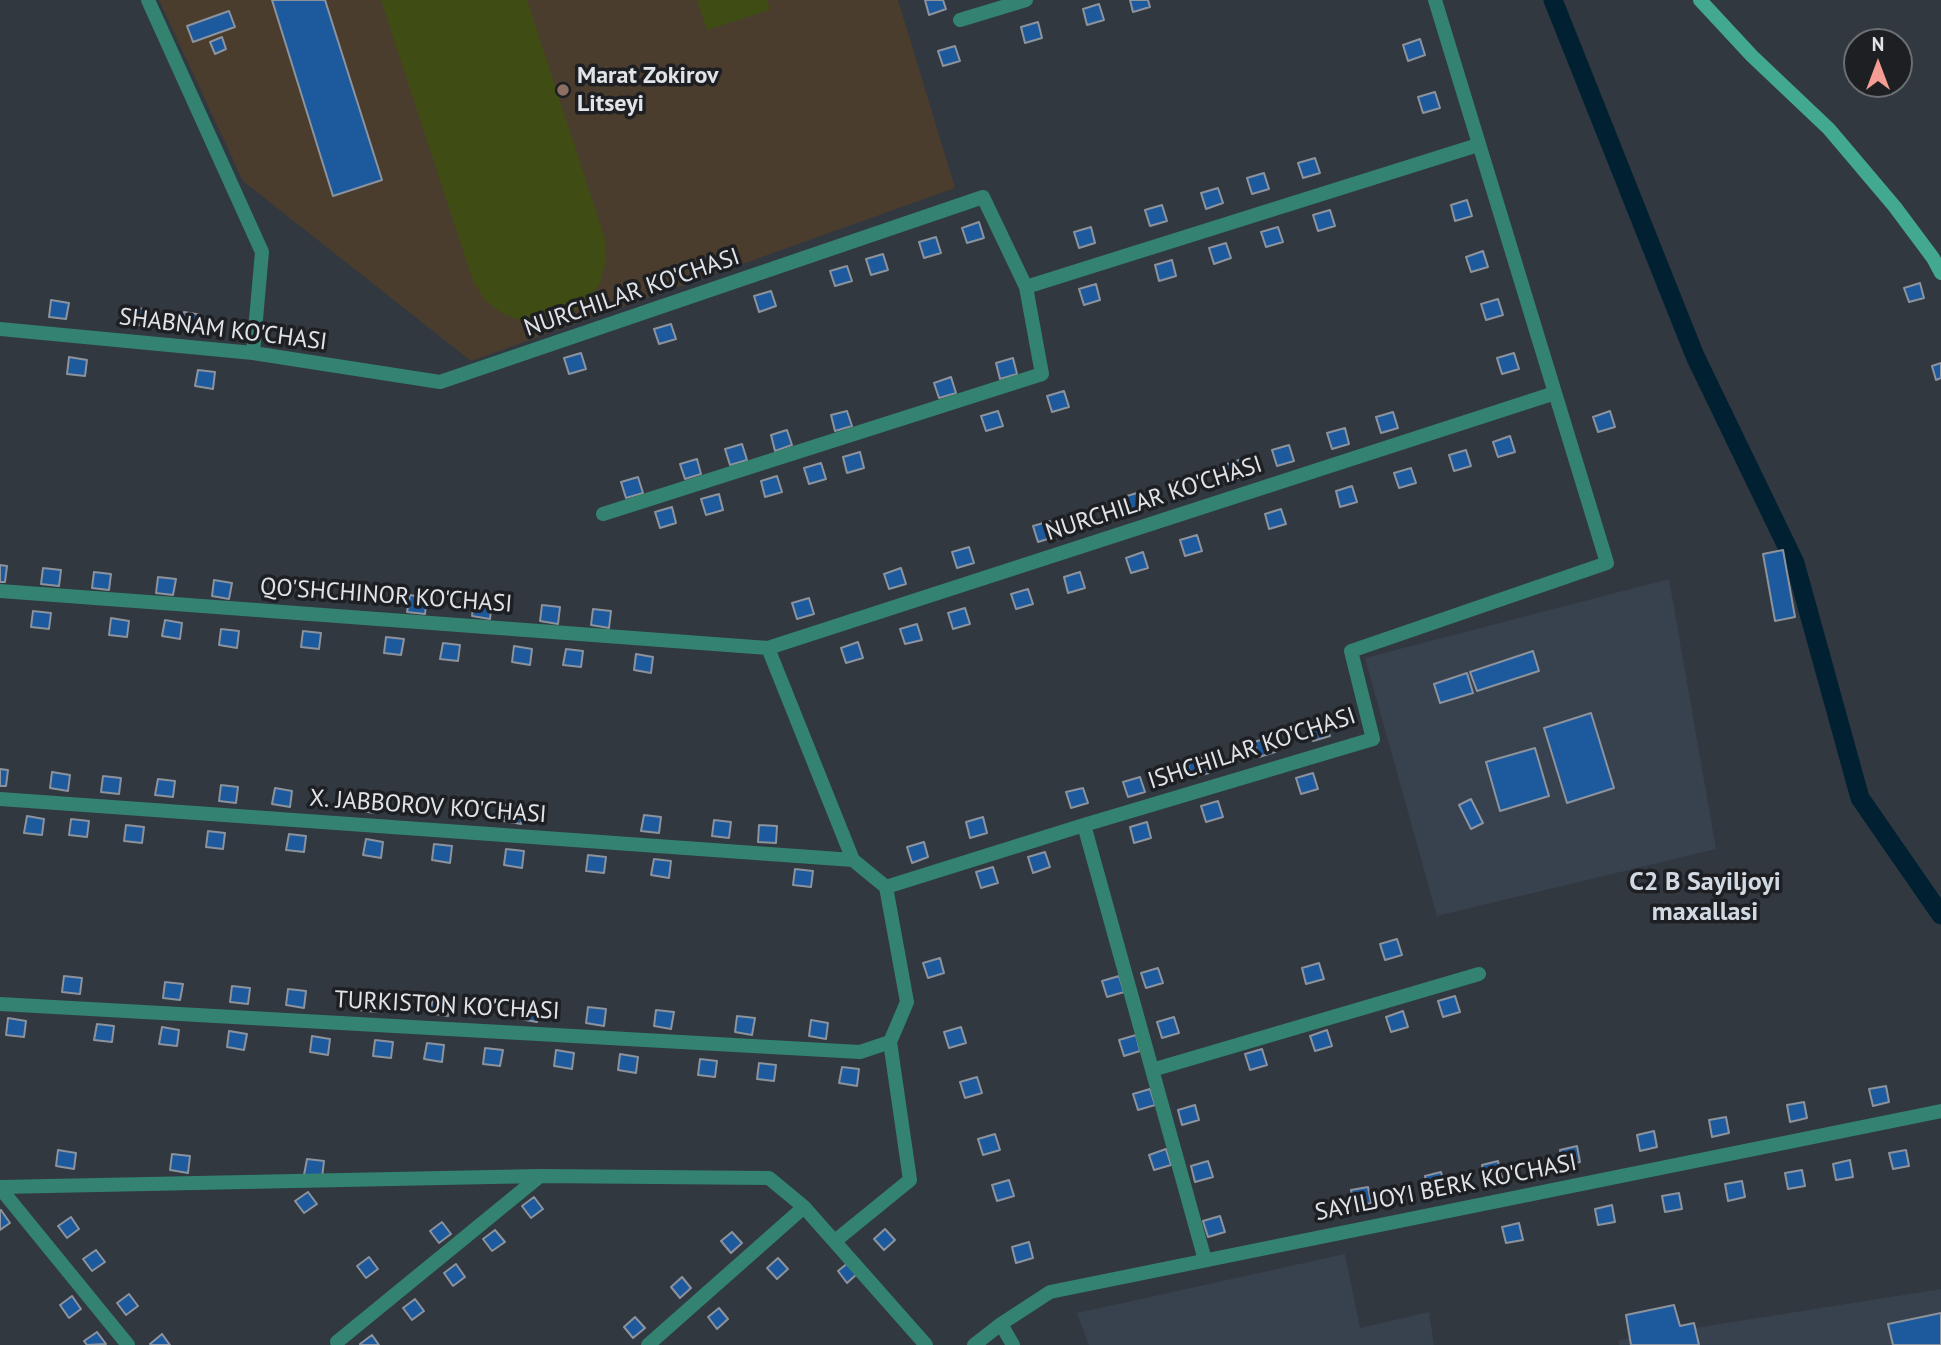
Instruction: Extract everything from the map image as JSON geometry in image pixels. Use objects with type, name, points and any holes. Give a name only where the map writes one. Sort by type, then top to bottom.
[{"type":"main road","points":[[1700,0],[1752,56],[1829,129],[1895,207],[1941,273]]},
{"type":"street","points":[[148,0],[262,252],[253,353]]},
{"type":"street","points":[[960,20],[1026,0]]},
{"type":"street","points":[[1436,0],[1555,393]]},
{"type":"street","points":[[1026,287],[1478,145]]},
{"type":"street","name":"NURCHILAR KO'CHASI","points":[[440,382],[983,197],[1026,287],[1042,374],[603,514]]},
{"type":"street","name":"SHABNAM KO'CHASI","points":[[0,329],[253,353],[440,382]]},
{"type":"street","name":"NURCHILAR KO'CHASI","points":[[768,648],[1555,393]]},
{"type":"street","name":"ISHCHILAR KO'CHASI","points":[[886,887],[1373,738],[1350,651],[1606,563],[1555,393]]},
{"type":"street","name":"QO'SHCHINOR KO'CHASI","points":[[0,591],[768,648]]},
{"type":"street","points":[[768,648],[853,860],[886,887],[907,1002],[890,1042],[910,1180],[835,1241]]},
{"type":"street","name":"X. JABBOROV KO'CHASI","points":[[0,799],[853,860]]},
{"type":"street","points":[[1084,825],[1205,1260]]},
{"type":"street","points":[[1152,1070],[1479,974]]},
{"type":"street","name":"TURKISTON KO'CHASI","points":[[0,1004],[860,1052],[890,1042]]},
{"type":"street","name":"SAYILJOYI BERK KO'CHASI","points":[[974,1345],[1050,1292],[1941,1111]]},
{"type":"street","points":[[0,1188],[540,1176],[769,1178],[804,1207],[926,1345]]},
{"type":"street","points":[[337,1342],[540,1176]]},
{"type":"street","points":[[0,1188],[128,1345]]},
{"type":"street","points":[[648,1345],[804,1207]]},
{"type":"street","points":[[1001,1324],[1013,1345]]},
{"type":"shaded area","name":"Marat Zokirov Litseyi","points":[[159,0],[898,0],[955,188],[471,361],[243,181]]},
{"type":"shaded area","points":[[1669,579],[1716,849],[1437,916],[1365,658]]},
{"type":"shaded area","points":[[1345,1254],[1360,1328],[1429,1312],[1434,1345],[1089,1345],[1077,1313]]},
{"type":"shaded area","points":[[1941,1289],[1941,1345],[1619,1345],[1619,1340]]},
{"type":"green space","points":[[381,0],[527,0],[605,239],[606,261],[600,283],[587,302],[569,315],[547,322],[525,322],[503,314],[485,300],[473,281]]},
{"type":"green space","points":[[697,0],[767,0],[770,10],[707,30]]},
{"type":"building","points":[[272,0],[325,0],[382,180],[333,196]]},
{"type":"building","points":[[925,0],[943,0],[946,9],[929,15]]},
{"type":"building","points":[[1130,0],[1148,0],[1150,7],[1133,12]]},
{"type":"building","points":[[1099,4],[1104,20],[1087,25],[1083,9]]},
{"type":"building","points":[[229,11],[235,27],[193,42],[187,26]]},
{"type":"building","points":[[1038,22],[1042,38],[1025,43],[1021,27]]},
{"type":"building","points":[[222,37],[226,49],[215,54],[210,42]]},
{"type":"building","points":[[1420,39],[1425,55],[1408,61],[1403,45]]},
{"type":"building","points":[[955,46],[960,61],[943,66],[938,51]]},
{"type":"building","points":[[1435,92],[1440,108],[1423,113],[1418,97]]},
{"type":"building","points":[[1315,158],[1320,173],[1303,178],[1298,163]]},
{"type":"building","points":[[1264,173],[1269,189],[1252,194],[1247,178]]},
{"type":"building","points":[[1218,188],[1223,203],[1206,209],[1201,193]]},
{"type":"building","points":[[1467,200],[1472,216],[1455,221],[1451,205]]},
{"type":"building","points":[[1162,205],[1167,221],[1150,226],[1145,210]]},
{"type":"building","points":[[1330,210],[1335,226],[1318,231],[1313,215]]},
{"type":"building","points":[[979,222],[984,238],[967,243],[962,228]]},
{"type":"building","points":[[1091,227],[1095,243],[1079,248],[1074,232]]},
{"type":"building","points":[[1278,227],[1283,242],[1266,247],[1261,232]]},
{"type":"building","points":[[936,237],[941,253],[924,258],[919,242]]},
{"type":"building","points":[[1226,243],[1231,258],[1214,264],[1209,248]]},
{"type":"building","points":[[1483,251],[1488,267],[1471,272],[1466,257]]},
{"type":"building","points":[[883,254],[888,270],[871,275],[866,259]]},
{"type":"building","points":[[1172,260],[1176,276],[1159,281],[1155,265]]},
{"type":"building","points":[[847,266],[852,281],[835,286],[830,271]]},
{"type":"building","points":[[1920,283],[1924,298],[1909,302],[1904,288]]},
{"type":"building","points":[[1096,284],[1100,300],[1084,305],[1079,289]]},
{"type":"building","points":[[771,291],[776,306],[759,312],[754,296]]},
{"type":"building","points":[[1498,299],[1503,315],[1486,320],[1481,304]]},
{"type":"building","points":[[51,300],[69,303],[66,319],[49,317]]},
{"type":"building","points":[[127,307],[145,309],[143,326],[125,323]]},
{"type":"building","points":[[184,312],[202,315],[200,331],[182,329]]},
{"type":"building","points":[[671,324],[676,339],[659,344],[654,329]]},
{"type":"building","points":[[581,353],[586,369],[569,374],[564,358]]},
{"type":"building","points":[[1514,353],[1519,369],[1502,374],[1497,358]]},
{"type":"building","points":[[69,357],[87,360],[85,376],[67,374]]},
{"type":"building","points":[[1013,358],[1017,374],[1000,379],[996,363]]},
{"type":"building","points":[[1941,363],[1941,378],[1936,380],[1932,366]]},
{"type":"building","points":[[198,370],[215,372],[213,389],[195,386]]},
{"type":"building","points":[[951,377],[956,393],[939,398],[934,383]]},
{"type":"building","points":[[1064,391],[1069,407],[1052,412],[1047,396]]},
{"type":"building","points":[[847,411],[852,426],[835,431],[831,415]]},
{"type":"building","points":[[998,411],[1003,426],[986,431],[981,416]]},
{"type":"building","points":[[1610,411],[1615,427],[1598,432],[1593,417]]},
{"type":"building","points":[[1393,412],[1398,428],[1381,433],[1376,417]]},
{"type":"building","points":[[1345,428],[1349,444],[1332,449],[1327,433]]},
{"type":"building","points":[[787,430],[792,445],[775,451],[771,435]]},
{"type":"building","points":[[1510,436],[1515,452],[1498,457],[1493,442]]},
{"type":"building","points":[[742,444],[747,460],[730,465],[725,449]]},
{"type":"building","points":[[1289,445],[1294,461],[1277,466],[1272,450]]},
{"type":"building","points":[[1466,450],[1471,466],[1454,471],[1449,455]]},
{"type":"building","points":[[860,452],[864,468],[847,473],[843,457]]},
{"type":"building","points":[[697,459],[701,474],[685,479],[680,464]]},
{"type":"building","points":[[1239,460],[1244,476],[1227,481],[1222,466]]},
{"type":"building","points":[[821,463],[826,479],[809,484],[804,468]]},
{"type":"building","points":[[1411,468],[1416,483],[1399,488],[1394,473]]},
{"type":"building","points":[[777,476],[782,492],[765,497],[761,481]]},
{"type":"building","points":[[638,477],[643,493],[626,498],[621,482]]},
{"type":"building","points":[[1184,478],[1188,494],[1171,499],[1167,483]]},
{"type":"building","points":[[1352,486],[1357,502],[1340,507],[1336,491]]},
{"type":"building","points":[[1137,493],[1142,509],[1125,514],[1120,498]]},
{"type":"building","points":[[719,494],[723,510],[706,515],[701,499]]},
{"type":"building","points":[[672,507],[676,523],[660,528],[655,512]]},
{"type":"building","points":[[1281,509],[1286,524],[1269,529],[1265,514]]},
{"type":"building","points":[[1050,521],[1054,537],[1038,542],[1033,526]]},
{"type":"building","points":[[1197,535],[1202,551],[1185,556],[1180,540]]},
{"type":"building","points":[[969,547],[974,563],[957,568],[952,552]]},
{"type":"building","points":[[1783,550],[1795,617],[1775,621],[1763,554]]},
{"type":"building","points":[[1143,552],[1148,568],[1131,573],[1126,558]]},
{"type":"building","points":[[0,565],[7,566],[5,582],[0,582]]},
{"type":"building","points":[[43,568],[61,570],[59,586],[41,584]]},
{"type":"building","points":[[901,568],[906,584],[889,589],[884,574]]},
{"type":"building","points":[[94,572],[111,574],[109,590],[92,588]]},
{"type":"building","points":[[1080,572],[1085,588],[1068,593],[1064,577]]},
{"type":"building","points":[[158,577],[176,579],[173,595],[156,593]]},
{"type":"building","points":[[214,580],[232,583],[229,599],[212,596]]},
{"type":"building","points":[[1028,589],[1033,604],[1016,609],[1011,594]]},
{"type":"building","points":[[410,595],[427,598],[425,614],[407,612]]},
{"type":"building","points":[[809,598],[814,614],[797,619],[792,603]]},
{"type":"building","points":[[474,600],[492,602],[490,619],[472,616]]},
{"type":"building","points":[[542,605],[560,607],[558,624],[540,621]]},
{"type":"building","points":[[965,608],[970,624],[953,629],[948,613]]},
{"type":"building","points":[[593,609],[611,611],[609,628],[591,625]]},
{"type":"building","points":[[33,611],[51,613],[49,629],[31,627]]},
{"type":"building","points":[[111,618],[129,621],[127,637],[109,635]]},
{"type":"building","points":[[165,620],[182,623],[180,639],[162,636]]},
{"type":"building","points":[[917,624],[922,640],[905,644],[900,629]]},
{"type":"building","points":[[221,629],[239,631],[237,648],[219,645]]},
{"type":"building","points":[[303,631],[321,633],[319,649],[301,647]]},
{"type":"building","points":[[386,637],[404,639],[401,655],[384,653]]},
{"type":"building","points":[[858,642],[863,658],[846,663],[841,648]]},
{"type":"building","points":[[443,643],[460,645],[458,661],[440,659]]},
{"type":"building","points":[[514,646],[532,649],[530,665],[512,662]]},
{"type":"building","points":[[566,649],[583,651],[581,667],[563,665]]},
{"type":"building","points":[[1533,651],[1539,671],[1477,691],[1470,672]]},
{"type":"building","points":[[636,654],[653,657],[651,673],[634,670]]},
{"type":"building","points":[[1467,673],[1473,693],[1440,703],[1434,684]]},
{"type":"building","points":[[1591,713],[1614,788],[1567,803],[1544,728]]},
{"type":"building","points":[[1325,720],[1330,736],[1313,741],[1308,725]]},
{"type":"building","points":[[1271,737],[1275,752],[1259,757],[1254,742]]},
{"type":"building","points":[[1535,748],[1549,796],[1500,811],[1486,762]]},
{"type":"building","points":[[1204,757],[1209,773],[1192,778],[1187,762]]},
{"type":"building","points":[[0,769],[8,770],[6,786],[0,786]]},
{"type":"building","points":[[52,772],[70,775],[68,791],[50,788]]},
{"type":"building","points":[[1313,773],[1318,789],[1301,794],[1296,778]]},
{"type":"building","points":[[103,776],[121,778],[119,794],[101,792]]},
{"type":"building","points":[[1140,777],[1145,792],[1128,797],[1123,782]]},
{"type":"building","points":[[158,779],[175,781],[173,797],[155,795]]},
{"type":"building","points":[[221,785],[238,787],[236,803],[219,801]]},
{"type":"building","points":[[275,788],[292,791],[290,807],[272,804]]},
{"type":"building","points":[[1083,788],[1088,803],[1071,808],[1066,792]]},
{"type":"building","points":[[359,794],[376,797],[374,813],[357,810]]},
{"type":"building","points":[[1471,799],[1483,823],[1471,829],[1459,805]]},
{"type":"building","points":[[1218,801],[1223,817],[1206,822],[1201,806]]},
{"type":"building","points":[[506,805],[524,807],[521,824],[504,821]]},
{"type":"building","points":[[644,815],[661,817],[659,833],[641,831]]},
{"type":"building","points":[[27,816],[44,819],[42,835],[24,833]]},
{"type":"building","points":[[983,817],[987,833],[970,838],[966,822]]},
{"type":"building","points":[[71,819],[89,821],[87,837],[69,835]]},
{"type":"building","points":[[714,820],[731,822],[729,838],[712,836]]},
{"type":"building","points":[[1147,822],[1151,838],[1134,843],[1130,827]]},
{"type":"building","points":[[126,825],[144,827],[142,843],[124,841]]},
{"type":"building","points":[[759,825],[777,826],[776,843],[758,842]]},
{"type":"building","points":[[208,831],[225,833],[223,849],[206,847]]},
{"type":"building","points":[[289,834],[306,836],[304,852],[286,850]]},
{"type":"building","points":[[366,839],[383,842],[381,858],[363,855]]},
{"type":"building","points":[[924,842],[928,857],[912,863],[907,847]]},
{"type":"building","points":[[434,844],[452,846],[450,863],[432,860]]},
{"type":"building","points":[[506,849],[524,851],[522,868],[504,865]]},
{"type":"building","points":[[1045,852],[1050,867],[1033,873],[1028,857]]},
{"type":"building","points":[[588,855],[606,857],[604,873],[586,871]]},
{"type":"building","points":[[654,859],[671,861],[669,878],[651,875]]},
{"type":"building","points":[[993,867],[998,883],[981,888],[976,872]]},
{"type":"building","points":[[795,869],[813,871],[811,887],[793,885]]},
{"type":"building","points":[[1397,939],[1402,955],[1385,960],[1380,944]]},
{"type":"building","points":[[940,958],[944,973],[928,978],[923,963]]},
{"type":"building","points":[[1319,963],[1324,979],[1306,984],[1302,968]]},
{"type":"building","points":[[1158,968],[1163,983],[1146,988],[1141,973]]},
{"type":"building","points":[[64,976],[82,978],[80,994],[62,992]]},
{"type":"building","points":[[1119,976],[1124,992],[1107,997],[1102,981]]},
{"type":"building","points":[[165,982],[183,984],[180,1000],[163,998]]},
{"type":"building","points":[[232,986],[250,988],[248,1004],[230,1002]]},
{"type":"building","points":[[288,989],[306,991],[304,1008],[286,1005]]},
{"type":"building","points":[[361,994],[379,996],[377,1012],[359,1010]]},
{"type":"building","points":[[1455,996],[1460,1012],[1443,1017],[1438,1001]]},
{"type":"building","points":[[433,997],[450,999],[448,1016],[430,1013]]},
{"type":"building","points":[[522,1003],[539,1006],[537,1022],[520,1019]]},
{"type":"building","points":[[588,1007],[606,1009],[604,1026],[586,1023]]},
{"type":"building","points":[[656,1010],[674,1012],[671,1029],[654,1026]]},
{"type":"building","points":[[1403,1011],[1408,1027],[1391,1032],[1386,1017]]},
{"type":"building","points":[[737,1016],[755,1018],[752,1035],[735,1032]]},
{"type":"building","points":[[1174,1017],[1179,1033],[1162,1038],[1157,1022]]},
{"type":"building","points":[[8,1018],[26,1021],[24,1037],[6,1035]]},
{"type":"building","points":[[811,1020],[828,1023],[826,1039],[809,1036]]},
{"type":"building","points":[[97,1024],[114,1026],[112,1042],[94,1040]]},
{"type":"building","points":[[162,1027],[179,1030],[177,1046],[159,1044]]},
{"type":"building","points":[[961,1027],[966,1043],[949,1048],[944,1032]]},
{"type":"building","points":[[1327,1030],[1332,1046],[1315,1051],[1310,1036]]},
{"type":"building","points":[[229,1031],[247,1034],[244,1050],[227,1047]]},
{"type":"building","points":[[1136,1035],[1140,1051],[1124,1056],[1119,1040]]},
{"type":"building","points":[[312,1036],[330,1039],[328,1055],[310,1052]]},
{"type":"building","points":[[375,1040],[393,1042],[391,1058],[373,1056]]},
{"type":"building","points":[[427,1043],[444,1045],[442,1062],[424,1059]]},
{"type":"building","points":[[485,1048],[503,1050],[500,1066],[483,1064]]},
{"type":"building","points":[[1262,1049],[1267,1065],[1250,1070],[1245,1054]]},
{"type":"building","points":[[556,1050],[574,1053],[572,1069],[554,1066]]},
{"type":"building","points":[[620,1054],[638,1057],[636,1073],[618,1070]]},
{"type":"building","points":[[700,1059],[717,1061],[715,1077],[698,1075]]},
{"type":"building","points":[[759,1063],[776,1065],[774,1081],[757,1079]]},
{"type":"building","points":[[842,1067],[859,1069],[857,1086],[839,1083]]},
{"type":"building","points":[[977,1077],[982,1093],[965,1098],[960,1082]]},
{"type":"building","points":[[1886,1086],[1889,1102],[1873,1106],[1869,1089]]},
{"type":"building","points":[[1150,1089],[1155,1105],[1138,1110],[1133,1094]]},
{"type":"building","points":[[1804,1102],[1807,1118],[1790,1122],[1787,1105]]},
{"type":"building","points":[[1195,1105],[1199,1120],[1182,1125],[1178,1110]]},
{"type":"building","points":[[1726,1117],[1729,1133],[1712,1137],[1709,1120]]},
{"type":"building","points":[[1654,1131],[1657,1147],[1640,1151],[1637,1135]]},
{"type":"building","points":[[995,1134],[1000,1150],[983,1155],[978,1139]]},
{"type":"building","points":[[1577,1146],[1580,1162],[1563,1166],[1560,1150]]},
{"type":"building","points":[[1166,1149],[1171,1165],[1154,1170],[1149,1155]]},
{"type":"building","points":[[58,1150],[76,1153],[74,1169],[56,1166]]},
{"type":"building","points":[[1906,1150],[1909,1166],[1893,1169],[1889,1153]]},
{"type":"building","points":[[172,1154],[190,1156],[188,1173],[170,1170]]},
{"type":"building","points":[[307,1159],[324,1161],[322,1178],[304,1175]]},
{"type":"building","points":[[1850,1160],[1853,1177],[1836,1180],[1833,1164]]},
{"type":"building","points":[[1208,1161],[1213,1177],[1195,1182],[1191,1166]]},
{"type":"building","points":[[1498,1161],[1502,1178],[1485,1181],[1482,1165]]},
{"type":"building","points":[[1802,1170],[1805,1186],[1788,1189],[1785,1173]]},
{"type":"building","points":[[1441,1172],[1445,1189],[1428,1192],[1425,1176]]},
{"type":"building","points":[[1009,1180],[1014,1196],[997,1201],[992,1185]]},
{"type":"building","points":[[1742,1181],[1745,1197],[1728,1201],[1725,1184]]},
{"type":"building","points":[[1368,1187],[1371,1203],[1354,1206],[1351,1190]]},
{"type":"building","points":[[308,1192],[317,1204],[304,1213],[295,1201]]},
{"type":"building","points":[[1679,1193],[1682,1209],[1665,1212],[1662,1196]]},
{"type":"building","points":[[534,1197],[543,1209],[531,1218],[522,1206]]},
{"type":"building","points":[[1612,1205],[1615,1222],[1598,1225],[1595,1209]]},
{"type":"building","points":[[0,1211],[10,1223],[0,1230]]},
{"type":"building","points":[[1220,1216],[1225,1232],[1208,1237],[1203,1221]]},
{"type":"building","points":[[71,1217],[79,1229],[67,1238],[58,1226]]},
{"type":"building","points":[[442,1222],[451,1234],[439,1243],[430,1231]]},
{"type":"building","points":[[1519,1223],[1523,1240],[1506,1243],[1502,1227]]},
{"type":"building","points":[[885,1229],[895,1240],[884,1250],[874,1239]]},
{"type":"building","points":[[495,1230],[505,1242],[492,1251],[483,1239]]},
{"type":"building","points":[[732,1232],[742,1243],[731,1253],[721,1241]]},
{"type":"building","points":[[1029,1242],[1033,1258],[1016,1263],[1012,1247]]},
{"type":"building","points":[[96,1250],[105,1262],[92,1271],[83,1259]]},
{"type":"building","points":[[369,1257],[378,1269],[366,1278],[357,1266]]},
{"type":"building","points":[[778,1258],[788,1269],[777,1279],[767,1268]]},
{"type":"building","points":[[849,1262],[858,1273],[847,1283],[838,1271]]},
{"type":"building","points":[[456,1264],[465,1277],[453,1286],[444,1273]]},
{"type":"building","points":[[682,1277],[691,1288],[680,1298],[671,1287]]},
{"type":"building","points":[[129,1294],[138,1306],[126,1315],[117,1303]]},
{"type":"building","points":[[72,1296],[81,1309],[69,1318],[60,1305]]},
{"type":"building","points":[[415,1299],[424,1311],[412,1320],[403,1308]]},
{"type":"building","points":[[1674,1305],[1680,1326],[1694,1323],[1699,1345],[1631,1345],[1626,1315]]},
{"type":"building","points":[[719,1308],[728,1319],[717,1329],[708,1317]]},
{"type":"building","points":[[1941,1313],[1941,1345],[1893,1345],[1888,1324]]},
{"type":"building","points":[[635,1317],[645,1328],[633,1338],[624,1327]]},
{"type":"building","points":[[97,1332],[106,1344],[87,1345],[84,1341]]},
{"type":"building","points":[[162,1334],[170,1345],[150,1344]]},
{"type":"building","points":[[372,1335],[379,1345],[360,1345],[360,1344]]},
{"type":"waterway","points":[[1553,0],[1695,356],[1795,563],[1860,798],[1941,915]]},
{"type":"place","name":"Marat Zokirov Litseyi","points":[[563,90]]},
{"type":"district","name":"C2 B Sayiljoyi maxallasi","points":[[1705,898]]}]
